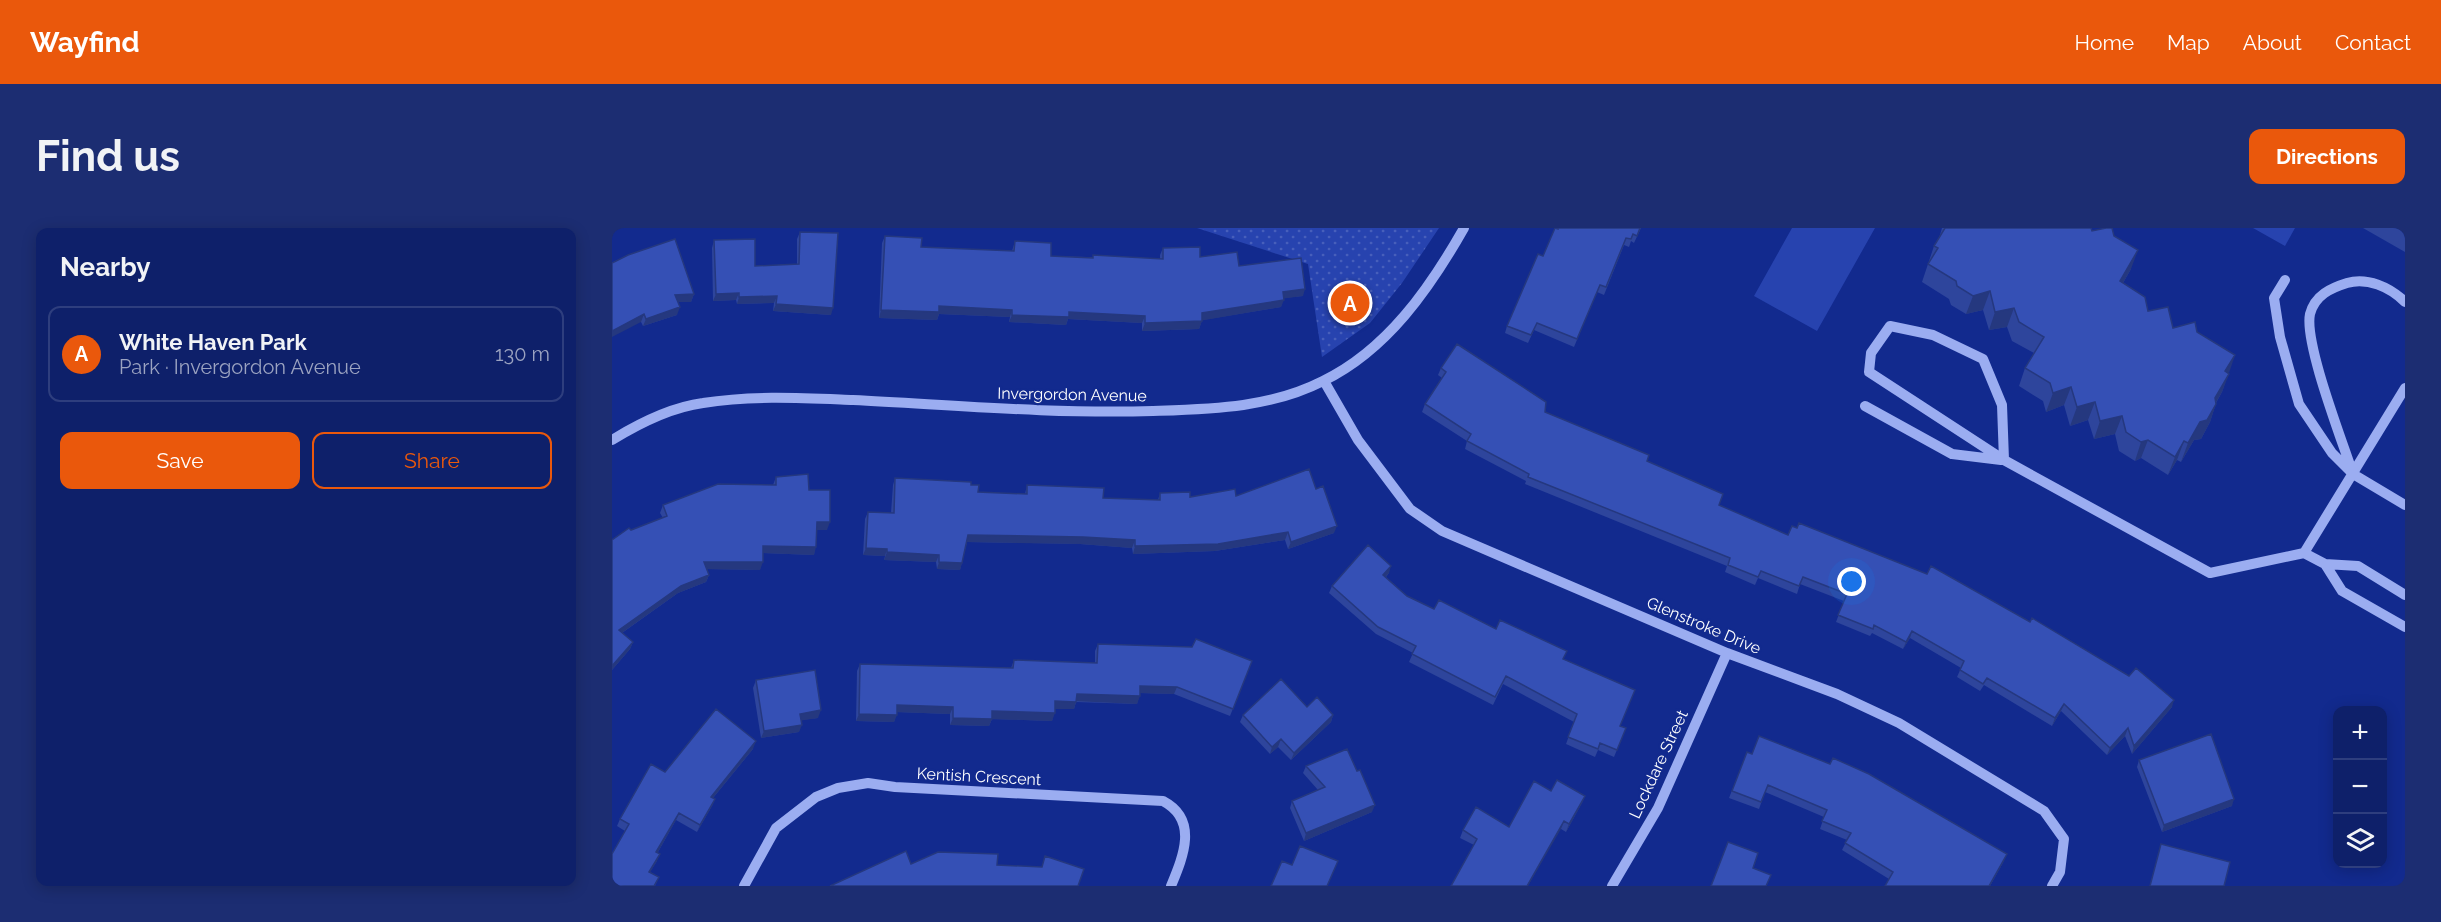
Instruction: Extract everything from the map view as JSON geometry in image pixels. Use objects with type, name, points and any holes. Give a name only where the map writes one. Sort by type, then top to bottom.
[{"type":"street","name":"Invergordon Avenue","points":[[612,440],[662,416],[702,403],[777,396],[1112,413],[1224,408],[1260,403],[1324,381],[1382,341],[1408,311],[1464,228]]},
{"type":"street","points":[[2284,280],[2274,298],[2280,337],[2299,404],[2332,453],[2353,474],[2405,505]]},
{"type":"street","points":[[2353,474],[2309,338],[2310,312],[2326,289],[2359,280],[2394,290],[2405,302]]},
{"type":"street","points":[[2004,460],[2002,405],[1983,359],[1933,335],[1890,326],[1872,353],[1869,372],[2004,460],[2210,573],[2304,553],[2325,564],[2358,566],[2405,595]]},
{"type":"street","name":"Glenstroke Drive","points":[[1324,381],[1358,440],[1410,508],[1442,531],[1727,653],[1837,694],[1899,723],[2044,811],[2064,838],[2060,872],[2052,886]]},
{"type":"street","points":[[2304,553],[2405,388]]},
{"type":"street","points":[[1865,406],[1952,454],[2004,460]]},
{"type":"street","points":[[2325,564],[2342,591],[2405,627]]},
{"type":"street","name":"Lockdare Street","points":[[1612,886],[1658,808],[1727,653]]},
{"type":"street","name":"Kentish Crescent","points":[[744,886],[776,828],[816,796],[868,783],[895,787],[1163,801],[1175,807],[1183,823],[1185,850],[1171,886]]},
{"type":"shaded area","points":[[1197,228],[1439,228],[1402,283],[1370,323],[1322,357],[1308,264]]},
{"type":"shaded area","points":[[1792,228],[1875,228],[1817,331],[1754,296]]},
{"type":"shaded area","points":[[2253,228],[2295,228],[2285,246]]},
{"type":"building","points":[[1555,228],[1640,228],[1637,236],[1633,234],[1631,239],[1626,238],[1606,287],[1600,285],[1577,339],[1537,323],[1531,335],[1507,326],[1538,254],[1543,256]]},
{"type":"building","points":[[1945,228],[2091,228],[2092,231],[2112,228],[2114,236],[2138,250],[2120,281],[2145,297],[2148,311],[2168,307],[2173,328],[2195,322],[2197,332],[2235,355],[2225,371],[2229,374],[2215,398],[2216,404],[2207,420],[2200,422],[2188,443],[2184,441],[2175,457],[2148,440],[2141,442],[2126,432],[2122,416],[2100,421],[2095,402],[2077,407],[2071,387],[2053,393],[2050,383],[2025,368],[2044,337],[2019,322],[2014,308],[1995,312],[1990,291],[1973,296],[1957,286],[1956,281],[1928,264],[1938,248],[1934,246]]},
{"type":"building","points":[[800,232],[838,233],[833,308],[776,304],[777,296],[739,297],[739,293],[716,294],[714,240],[755,239],[755,266],[799,264]]},
{"type":"building","points":[[885,236],[922,238],[921,247],[1014,251],[1015,241],[1051,243],[1051,256],[1093,258],[1093,255],[1163,259],[1163,248],[1200,247],[1200,257],[1237,252],[1239,266],[1301,258],[1305,289],[1283,292],[1284,300],[1202,313],[1202,321],[1145,323],[1145,316],[1069,312],[1069,317],[1012,315],[1012,310],[939,306],[939,312],[881,310]]},
{"type":"building","points":[[675,239],[694,294],[675,295],[680,307],[646,319],[644,314],[612,331],[612,263]]},
{"type":"building","points":[[1457,344],[1546,402],[1545,412],[1649,455],[1647,461],[1723,494],[1719,505],[1788,535],[1792,526],[1797,528],[1799,523],[1927,574],[1931,566],[2030,622],[2032,618],[2129,676],[2136,668],[2174,700],[2134,746],[2128,728],[2110,748],[2064,704],[2055,718],[1987,678],[1983,684],[1960,670],[1964,661],[1912,631],[1906,642],[1874,625],[1873,629],[1838,615],[1847,594],[1803,577],[1799,586],[1761,571],[1758,577],[1728,565],[1730,558],[1528,477],[1529,474],[1467,441],[1471,434],[1425,404],[1446,372],[1441,368]]},
{"type":"building","points":[[1309,469],[1316,489],[1323,486],[1337,526],[1291,542],[1288,532],[1218,544],[1135,546],[1135,540],[968,535],[962,563],[939,562],[939,555],[887,552],[887,549],[866,548],[868,512],[894,513],[895,478],[971,482],[971,485],[979,485],[978,492],[1027,494],[1027,485],[1104,488],[1103,498],[1160,500],[1160,493],[1190,492],[1190,497],[1235,489],[1236,496]]},
{"type":"building","points":[[808,474],[809,490],[830,490],[830,522],[817,522],[816,547],[763,546],[763,562],[704,562],[709,575],[681,586],[619,630],[633,642],[612,666],[612,540],[629,528],[631,530],[667,516],[663,505],[718,484],[776,485],[776,477]]},
{"type":"building","points":[[1368,545],[1391,566],[1383,575],[1407,596],[1434,609],[1439,600],[1496,629],[1500,620],[1567,651],[1563,659],[1635,690],[1620,726],[1626,728],[1617,750],[1600,743],[1598,749],[1568,737],[1577,714],[1506,676],[1495,697],[1412,654],[1416,646],[1378,627],[1332,586]]},
{"type":"building","points":[[1196,639],[1252,661],[1233,709],[1177,687],[1140,686],[1140,696],[1077,694],[1076,702],[1055,701],[1055,713],[992,711],[992,719],[953,718],[953,707],[897,705],[897,715],[859,714],[860,664],[1013,668],[1014,660],[1097,663],[1098,644],[1192,647]]},
{"type":"building","points":[[815,670],[821,710],[800,714],[802,725],[764,731],[756,680]]},
{"type":"building","points":[[1281,679],[1307,707],[1317,697],[1333,715],[1294,753],[1281,739],[1272,747],[1243,715]]},
{"type":"building","points":[[716,709],[756,741],[711,797],[715,799],[700,825],[679,813],[656,852],[660,854],[649,872],[659,877],[654,886],[612,886],[612,854],[629,824],[620,819],[651,764],[665,772]]},
{"type":"building","points":[[2211,734],[2234,799],[2164,825],[2139,760]]},
{"type":"building","points":[[1759,736],[1830,764],[1833,758],[1869,774],[2007,854],[1989,886],[1885,886],[1893,872],[1845,843],[1851,833],[1822,821],[1827,810],[1768,785],[1761,802],[1732,791],[1747,752],[1752,754]]},
{"type":"building","points":[[1347,749],[1357,771],[1360,770],[1375,805],[1306,833],[1292,801],[1325,787],[1306,766]]},
{"type":"building","points":[[1557,780],[1585,796],[1569,824],[1564,821],[1527,886],[1451,886],[1477,839],[1463,830],[1476,807],[1509,827],[1534,781],[1551,791]]},
{"type":"building","points":[[1728,842],[1758,853],[1753,868],[1771,875],[1766,886],[1711,886]]},
{"type":"building","points":[[2161,844],[2230,862],[2224,886],[2150,886]]},
{"type":"building","points":[[1300,846],[1338,861],[1327,886],[1271,886],[1282,861],[1292,865]]},
{"type":"building","points":[[906,851],[911,864],[938,852],[998,854],[997,865],[1042,867],[1045,856],[1084,869],[1078,886],[830,886]]},
{"type":"place","name":"White Haven Park","points":[[1350,303]]}]
